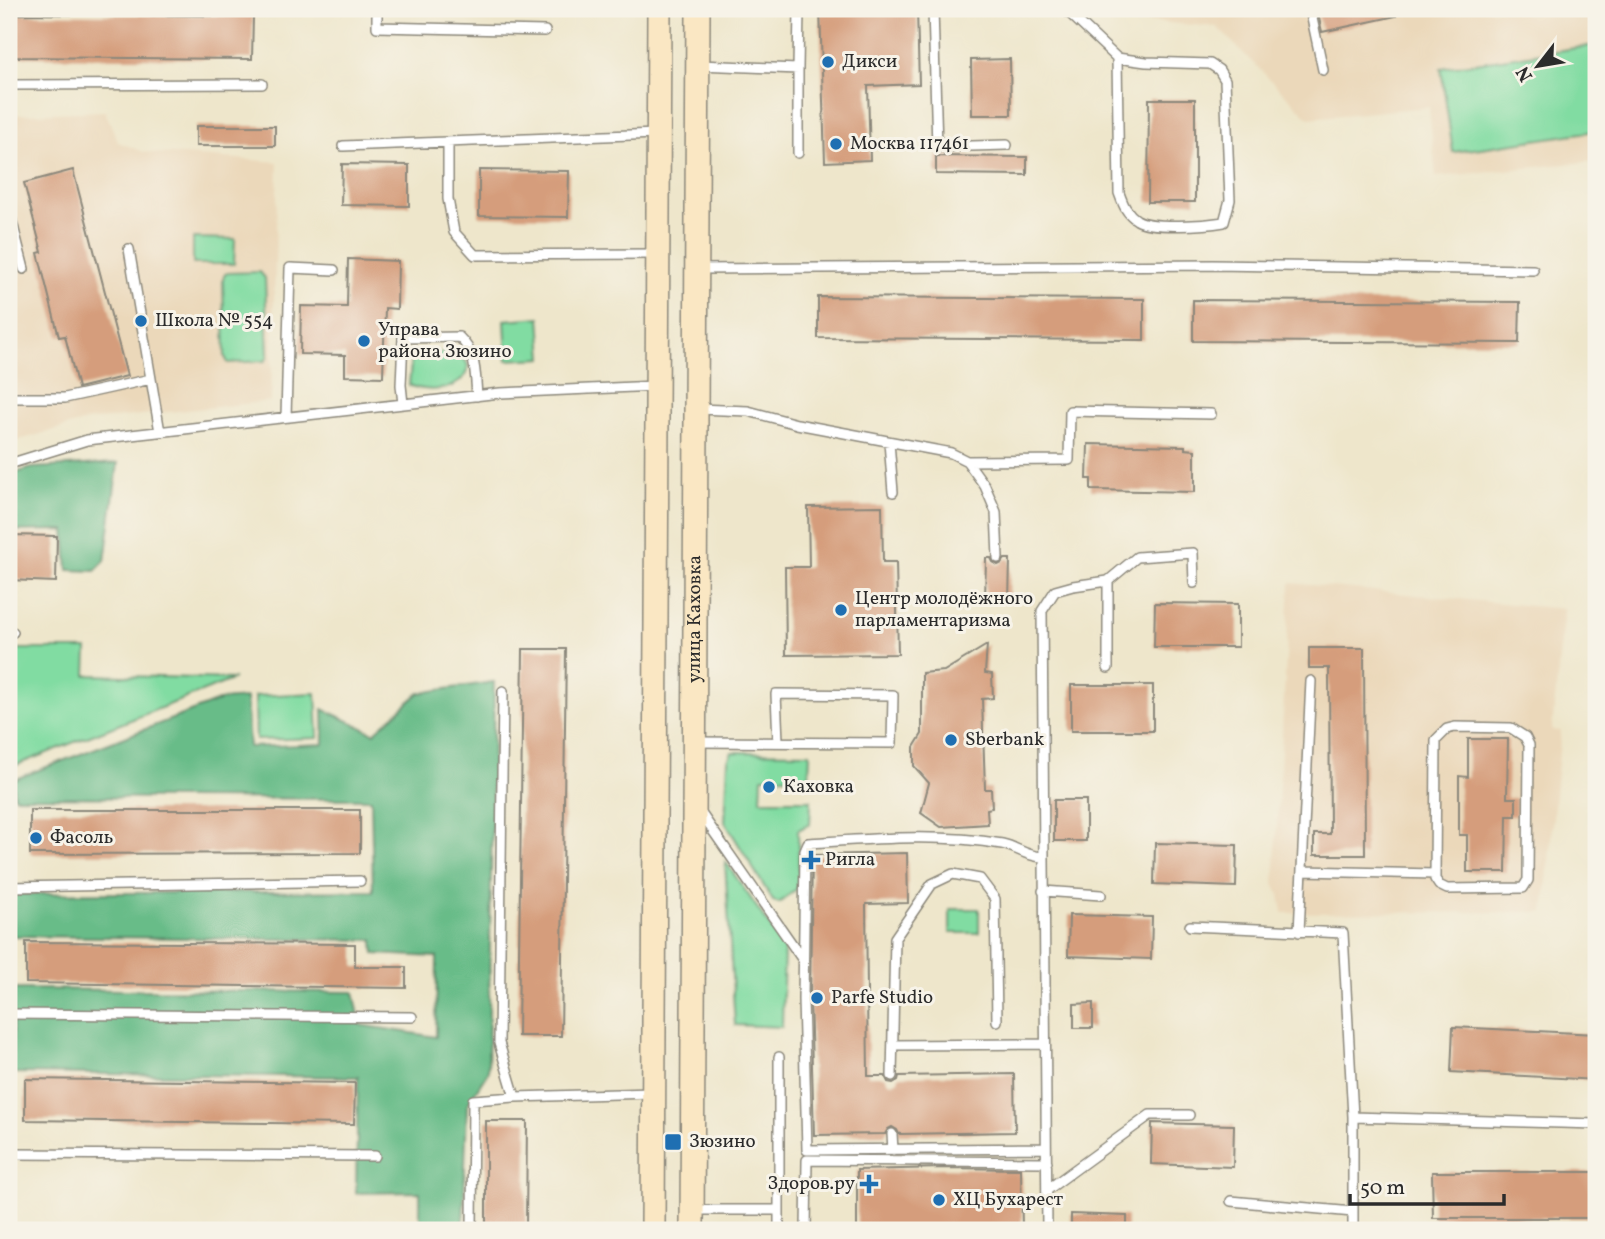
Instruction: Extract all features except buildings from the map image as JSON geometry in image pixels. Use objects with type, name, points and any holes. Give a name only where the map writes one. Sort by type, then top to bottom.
[{"type":"main road","name":"улица Каховка","points":[[653,1230],[659,9]]},
{"type":"main road","name":"улица Каховка","points":[[692,1220],[698,9]]},
{"type":"lane","points":[[377,9],[377,27],[545,31]]},
{"type":"lane","points":[[798,153],[799,9]]},
{"type":"lane","points":[[933,9],[937,147],[1007,145]]},
{"type":"lane","points":[[1065,9],[1117,58],[1210,65],[1219,70],[1225,80],[1230,200],[1224,222],[1168,225],[1138,221],[1125,210],[1119,193],[1117,58]]},
{"type":"lane","points":[[1310,9],[1323,70]]},
{"type":"lane","points":[[698,65],[798,69]]},
{"type":"lane","points":[[9,85],[262,84]]},
{"type":"lane","points":[[343,146],[659,134]]},
{"type":"lane","points":[[448,143],[448,199],[454,232],[475,255],[659,254]]},
{"type":"lane","points":[[9,210],[24,269]]},
{"type":"lane","points":[[129,249],[160,432]]},
{"type":"lane","points":[[698,269],[1213,265],[1533,270]]},
{"type":"lane","points":[[286,417],[290,268],[334,270]]},
{"type":"lane","points":[[403,404],[403,338],[459,337],[468,346],[476,363],[477,396]]},
{"type":"lane","points":[[9,398],[65,398],[151,380]]},
{"type":"lane","points":[[9,464],[87,440],[477,396],[657,386]]},
{"type":"lane","points":[[696,409],[748,411],[797,424],[951,453],[967,461],[1069,460],[1070,411],[1211,414]]},
{"type":"lane","points":[[889,442],[893,492]]},
{"type":"lane","points":[[967,461],[985,486],[996,512],[998,558]]},
{"type":"lane","points":[[1047,1230],[1042,611],[1055,591],[1108,581],[1137,557],[1193,553],[1194,583]]},
{"type":"lane","points":[[1108,581],[1108,668]]},
{"type":"lane","points":[[1299,932],[1311,681]]},
{"type":"lane","points":[[503,691],[499,1043],[515,1097]]},
{"type":"lane","points":[[693,742],[892,743],[893,695],[776,694],[778,741]]},
{"type":"lane","points":[[1455,727],[1511,728],[1519,731],[1529,745],[1526,885],[1518,890],[1447,889],[1438,885],[1435,874],[1436,740],[1440,733],[1455,727]]},
{"type":"lane","points":[[693,802],[803,960]]},
{"type":"lane","points":[[1042,857],[1029,856],[1005,844],[930,838],[808,842],[804,863],[803,960],[807,1150],[1046,1148]]},
{"type":"lane","points":[[1302,872],[1435,874]]},
{"type":"lane","points":[[892,1076],[895,938],[932,884],[953,874],[980,879],[995,899],[998,1021]]},
{"type":"lane","points":[[9,887],[360,881]]},
{"type":"lane","points":[[1043,891],[1101,895]]},
{"type":"lane","points":[[1190,926],[1343,933],[1353,1117],[1353,1230]]},
{"type":"lane","points":[[9,1014],[412,1017]]},
{"type":"lane","points":[[893,1045],[1045,1044]]},
{"type":"lane","points":[[779,1057],[779,1230]]},
{"type":"lane","points":[[472,1230],[473,1100],[654,1094]]},
{"type":"lane","points":[[1047,1190],[1150,1115],[1189,1115]]},
{"type":"lane","points":[[1353,1117],[1596,1125]]},
{"type":"lane","points":[[892,1134],[893,1150]]},
{"type":"lane","points":[[9,1154],[375,1156]]},
{"type":"lane","points":[[806,1230],[807,1160],[1047,1162]]},
{"type":"lane","points":[[1231,1201],[1353,1212]]},
{"type":"lane","points":[[692,1220],[779,1210]]},
{"type":"shaded area","points":[[1103,9],[1596,9],[1596,161],[1436,177],[1429,107],[1309,118],[1217,27],[1108,18]]},
{"type":"shaded area","name":"Школа № 554","points":[[105,111],[118,142],[144,152],[278,162],[271,401],[86,421],[9,443],[9,115]]},
{"type":"shaded area","points":[[1290,583],[1564,609],[1552,730],[1561,731],[1544,912],[1283,913],[1280,895],[1274,884]]},
{"type":"green space","points":[[1596,45],[1596,131],[1453,152],[1441,68]]},
{"type":"green space","points":[[193,238],[235,239],[234,264],[193,264]]},
{"type":"green space","points":[[260,272],[265,278],[268,356],[265,361],[228,363],[225,357],[223,279],[228,273]]},
{"type":"green space","points":[[540,317],[543,358],[507,360],[505,320]]},
{"type":"green space","points":[[455,352],[468,366],[460,381],[435,390],[409,385],[412,354]]},
{"type":"green space","points":[[118,463],[105,561],[95,571],[68,570],[65,530],[9,531],[9,475],[32,468]]},
{"type":"green space","points":[[15,649],[87,649],[86,675],[234,679],[9,768]]},
{"type":"green space","points":[[494,682],[488,1072],[467,1105],[463,1230],[420,1230],[420,1192],[356,1193],[358,1077],[11,1073],[14,989],[354,992],[361,1025],[436,1037],[437,957],[374,954],[373,940],[13,936],[12,894],[373,891],[371,799],[14,797],[13,780],[221,700],[246,698],[249,747],[324,744],[323,709],[374,733],[419,693]]},
{"type":"green space","points":[[316,693],[318,738],[256,740],[255,696]]},
{"type":"green space","points":[[732,752],[810,753],[809,777],[762,777],[761,800],[811,800],[810,824],[798,830],[799,887],[779,903],[773,901],[725,822],[728,760]]},
{"type":"green space","points":[[725,861],[784,947],[782,1027],[735,1025]]},
{"type":"green space","points":[[950,909],[979,909],[979,933],[950,933]]},
{"type":"place","name":"Дикси","points":[[828,62]]},
{"type":"place","name":"Москва 117461","points":[[836,144]]},
{"type":"place","name":"Школа № 554","points":[[141,321]]},
{"type":"place","name":"Управа района Зюзино","points":[[364,341]]},
{"type":"place","name":"Центр молодёжного парламентаризма","points":[[841,610]]},
{"type":"place","name":"Sberbank","points":[[951,740]]},
{"type":"place","name":"Каховка","points":[[769,787]]},
{"type":"place","name":"Фасоль","points":[[36,838]]},
{"type":"place","name":"Ригла","points":[[811,860]]},
{"type":"place","name":"Parfe Studio","points":[[817,998]]},
{"type":"place","name":"Зюзино","points":[[673,1142]]},
{"type":"place","name":"Здоров.ру","points":[[869,1184]]},
{"type":"place","name":"ХЦ Бухарест","points":[[939,1200]]}]
